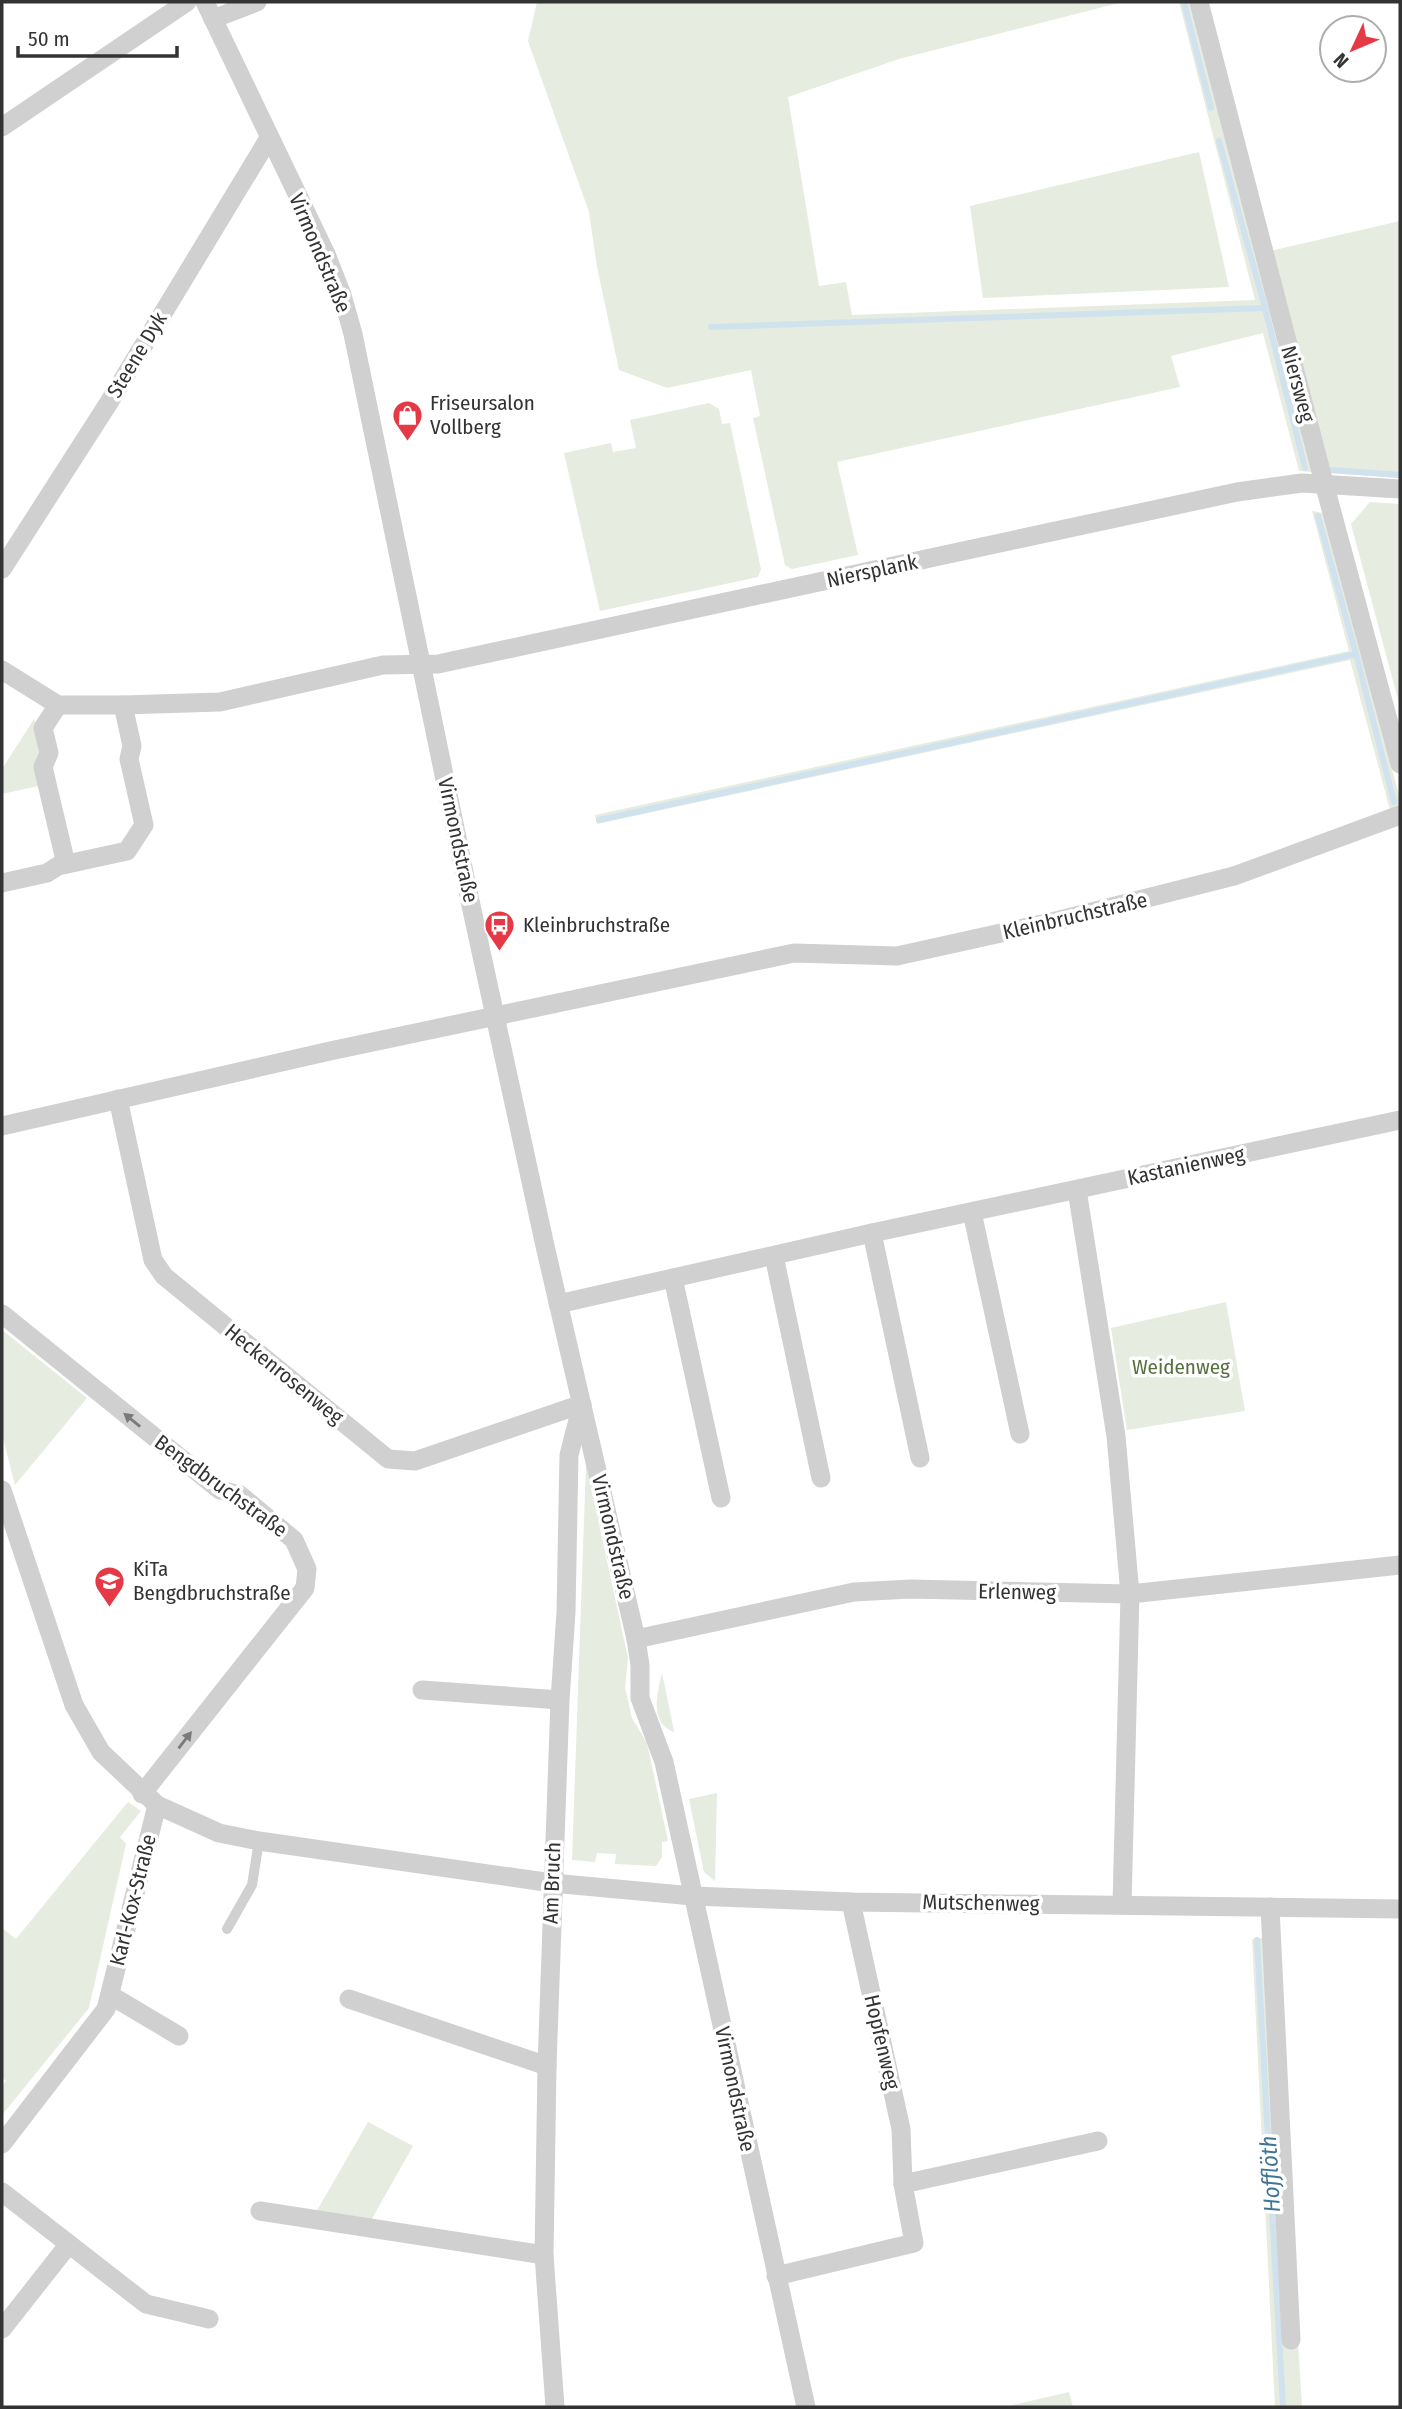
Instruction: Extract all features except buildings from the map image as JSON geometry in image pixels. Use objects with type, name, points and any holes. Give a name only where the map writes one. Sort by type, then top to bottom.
[{"type":"street","points":[[2,127],[187,2]]},
{"type":"street","name":"Virmondstraße","points":[[257,2],[209,10],[326,254],[348,316],[495,1017],[636,1639],[640,1665],[640,1698],[664,1762],[806,2407]]},
{"type":"street","name":"Niersweg","points":[[1199,2],[1400,764]]},
{"type":"street","name":"Steene Dyk","points":[[2,569],[108,404],[269,138]]},
{"type":"street","name":"Niersplank","points":[[422,665],[438,664],[1237,492],[1293,484],[1400,489]]},
{"type":"street","points":[[2,670],[58,705],[122,705],[219,702],[383,665],[422,665]]},
{"type":"street","points":[[58,705],[43,728],[49,753],[43,767],[65,864]]},
{"type":"street","points":[[2,883],[47,873],[65,864],[127,851],[144,825],[129,759],[132,746],[122,705]]},
{"type":"street","name":"Kleinbruchstraße","points":[[2,1126],[330,1051],[794,953],[897,956],[1037,925],[1234,876],[1400,815]]},
{"type":"street","name":"Heckenrosenweg","points":[[118,1099],[153,1260],[164,1276],[388,1459],[415,1461],[582,1404]]},
{"type":"street","name":"Kastanienweg","points":[[558,1304],[872,1233],[1400,1120]]},
{"type":"street","points":[[1077,1190],[1116,1436],[1130,1594],[1122,1905]]},
{"type":"street","points":[[972,1212],[1020,1434]]},
{"type":"street","points":[[872,1233],[920,1458]]},
{"type":"street","points":[[774,1256],[821,1478]]},
{"type":"street","points":[[673,1278],[721,1498]]},
{"type":"street","name":"Bengdbruchstraße","points":[[2,1314],[220,1490],[240,1495],[294,1540],[307,1569],[304,1588],[149,1799]]},
{"type":"street","name":"Am Bruch","points":[[555,2407],[544,2255],[547,2066],[552,1883],[566,1612],[569,1455],[582,1404]]},
{"type":"street","points":[[2,1490],[74,1705],[101,1752],[149,1799],[219,1833],[259,1841],[552,1883],[693,1896]]},
{"type":"street","name":"Erlenweg","points":[[636,1639],[824,1597],[883,1589],[1130,1594],[1400,1565]]},
{"type":"street","points":[[422,1690],[560,1700]]},
{"type":"street","name":"Karl-Kox-Straße","points":[[2,2144],[106,2009],[149,1799]]},
{"type":"street","name":"Mutschenweg","points":[[693,1896],[850,1902],[1400,1909]]},
{"type":"street","name":"Hopfenweg","points":[[776,2276],[914,2243],[903,2184],[901,2129],[850,1902]]},
{"type":"street","points":[[1270,1907],[1291,2340]]},
{"type":"street","name":"Karl-Kox-Straße","points":[[110,1995],[179,2036]]},
{"type":"street","points":[[349,1999],[547,2066]]},
{"type":"street","points":[[903,2184],[1098,2141]]},
{"type":"street","points":[[2,2192],[146,2304],[209,2319]]},
{"type":"street","points":[[260,2211],[544,2255]]},
{"type":"street","points":[[2,2329],[69,2244]]},
{"type":"lane","points":[[227,1929],[252,1885],[259,1841]]},
{"type":"green space","points":[[537,2],[1123,2],[899,59],[788,97],[819,286],[846,282],[852,315],[1255,300],[1179,2],[1191,2],[1312,472],[1299,471],[1263,333],[1171,356],[1180,387],[837,462],[858,555],[792,569],[785,565],[753,418],[760,416],[751,370],[667,388],[619,370],[597,267],[589,212],[528,41]]},
{"type":"green space","points":[[1199,152],[1229,287],[983,298],[970,206]]},
{"type":"green space","points":[[1400,221],[1400,478],[1326,473],[1270,251]]},
{"type":"green space","points":[[709,403],[719,409],[722,424],[730,423],[761,569],[758,577],[600,611],[564,453],[611,443],[613,452],[636,448],[630,420]]},
{"type":"green space","points":[[1370,502],[1400,504],[1400,707],[1351,524]]},
{"type":"green space","points":[[1312,511],[1323,513],[1400,806],[1390,810],[1350,660],[597,824],[595,815],[1349,651]]},
{"type":"green space","points":[[34,719],[41,750],[36,758],[43,785],[2,794],[2,769]]},
{"type":"green space","name":"Weidenweg","points":[[1226,1302],[1245,1411],[1127,1430],[1111,1328]]},
{"type":"green space","points":[[2,1330],[87,1398],[15,1485],[2,1434]]},
{"type":"green space","points":[[586,1464],[628,1658],[625,1688],[632,1718],[647,1743],[668,1841],[662,1842],[662,1857],[656,1866],[615,1864],[616,1854],[597,1853],[595,1862],[572,1860]]},
{"type":"green space","points":[[662,1673],[674,1732],[666,1728],[658,1715],[657,1698]]},
{"type":"green space","points":[[717,1793],[715,1881],[704,1872],[689,1799]]},
{"type":"green space","points":[[128,1802],[141,1811],[120,1837],[126,1844],[89,2008],[2,2115],[2,2086],[6,2081],[2,2077],[2,1928],[16,1939]]},
{"type":"green space","points":[[1263,1938],[1282,2344],[1298,2342],[1302,2407],[1275,2407],[1252,1939]]},
{"type":"green space","points":[[368,2122],[413,2146],[370,2222],[315,2214]]},
{"type":"green space","points":[[1069,2392],[1073,2407],[1004,2407]]},
{"type":"waterway","points":[[1184,2],[1211,108]]},
{"type":"waterway","points":[[1219,141],[1305,468]]},
{"type":"waterway","points":[[711,327],[1265,308]]},
{"type":"waterway","points":[[1332,470],[1400,475]]},
{"type":"waterway","points":[[599,820],[1356,654],[1318,516]]},
{"type":"waterway","points":[[1356,654],[1394,802]]},
{"type":"waterway","name":"Hofflöth","points":[[1257,1940],[1283,2407]]},
{"type":"place","name":"Friseursalon Vollberg","points":[[407,442]]},
{"type":"place","name":"Kleinbruchstraße","points":[[500,952]]},
{"type":"place","name":"KiTa Bengdbruchstraße","points":[[110,1608]]}]
